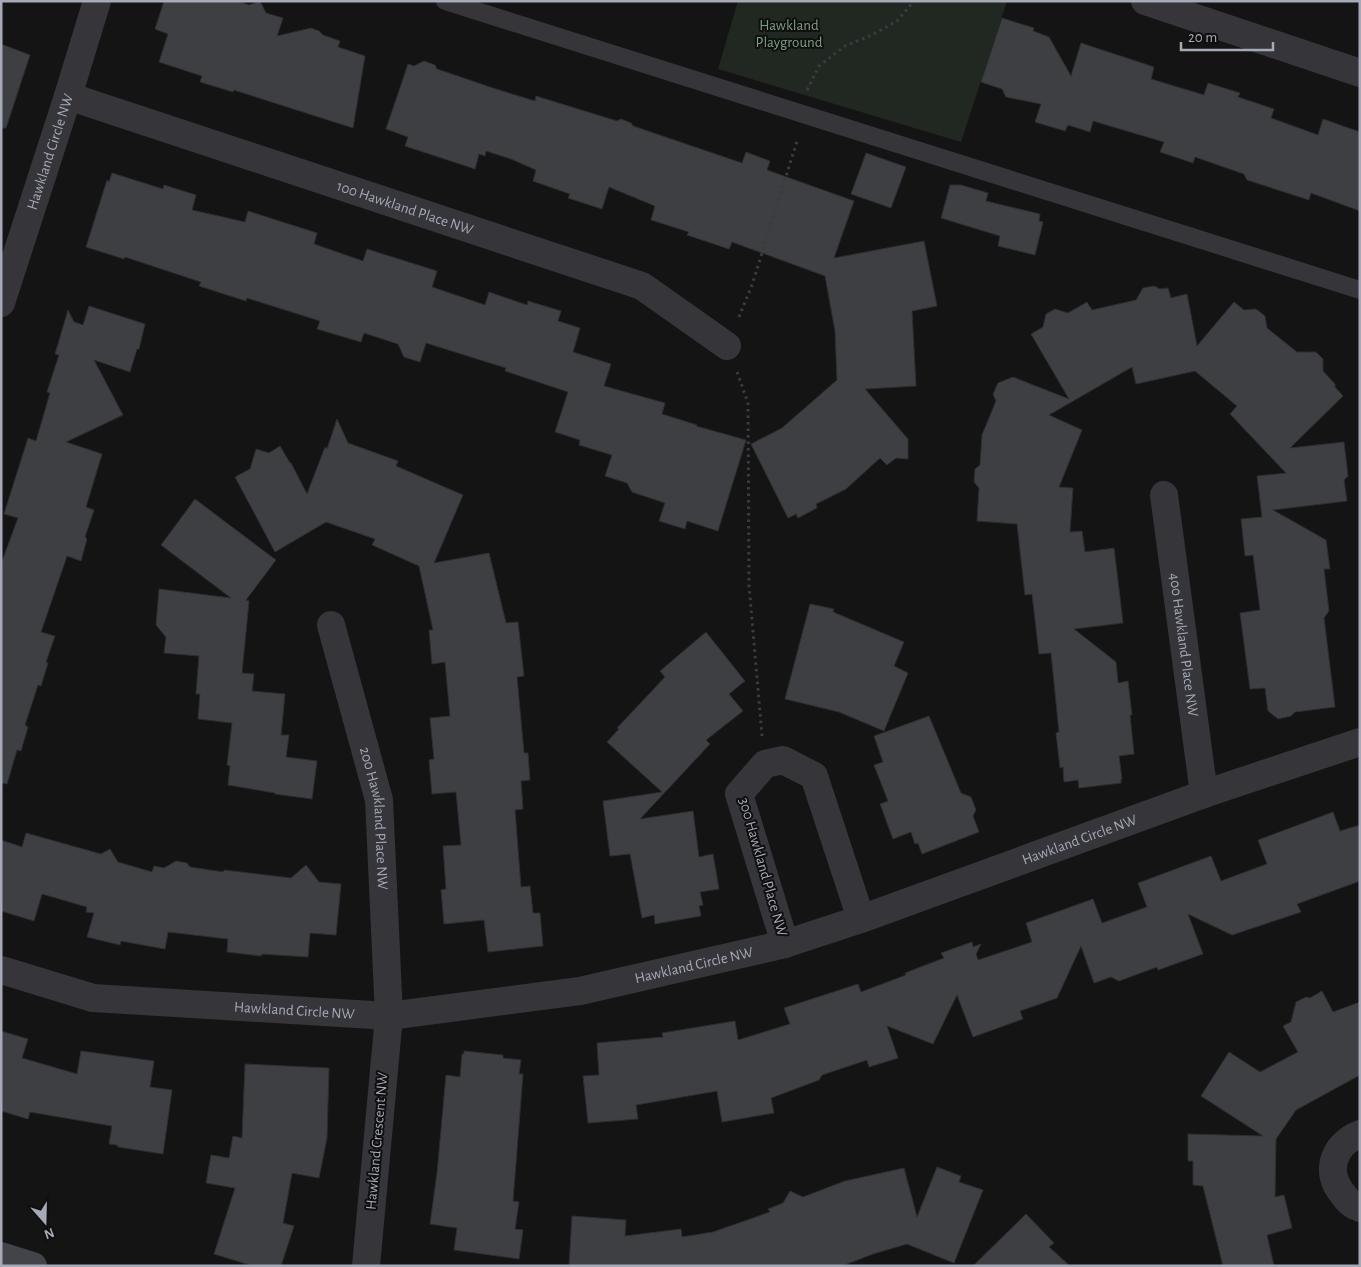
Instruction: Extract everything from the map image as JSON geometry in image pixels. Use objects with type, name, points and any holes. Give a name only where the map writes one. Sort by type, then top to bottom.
[{"type":"main road","points":[[1,1256],[33,1266]]},
{"type":"street","name":"Hawkland Circle NW","points":[[1,303],[98,1]]},
{"type":"street","points":[[1145,1],[1360,73]]},
{"type":"street","name":"100 Hawkland Place NW","points":[[68,96],[642,286],[727,346]]},
{"type":"street","name":"400 Hawkland Place NW","points":[[1164,495],[1204,794]]},
{"type":"street","name":"200 Hawkland Place NW","points":[[331,625],[379,800],[389,1016]]},
{"type":"street","name":"Hawkland Circle NW","points":[[1,970],[93,998],[389,1016],[580,991],[785,944],[861,919],[1204,794],[1360,742]]},
{"type":"street","points":[[765,764],[783,760],[814,776],[861,919]]},
{"type":"street","name":"300 Hawkland Place NW","points":[[765,764],[739,794],[785,944]]},
{"type":"street","name":"Hawkland Crescent NW","points":[[366,1266],[389,1016]]},
{"type":"street","points":[[1360,1134],[1350,1138],[1338,1150],[1333,1163],[1332,1175],[1338,1188],[1352,1205],[1360,1208]]},
{"type":"lane","points":[[445,1],[1360,290]]},
{"type":"path","points":[[765,764],[749,585],[748,403],[727,346],[752,285],[804,114],[806,92],[819,66],[845,46],[872,35],[897,21],[914,1]]},
{"type":"green space","name":"Hawkland Playground","points":[[738,1],[1007,1],[961,142],[718,69]]},
{"type":"building","points":[[164,1],[238,1],[249,5],[260,1],[266,13],[283,18],[277,36],[311,28],[340,41],[338,47],[365,56],[353,128],[234,90],[233,92],[200,82],[202,76],[159,62],[168,34],[155,29]]},
{"type":"building","points":[[1002,18],[1034,28],[1033,31],[1049,37],[1071,76],[1081,43],[1154,67],[1151,79],[1204,95],[1208,83],[1240,93],[1238,97],[1274,109],[1271,118],[1318,135],[1323,119],[1360,132],[1360,211],[1311,193],[1309,200],[1247,180],[1244,174],[1195,157],[1193,163],[1160,152],[1164,142],[1093,121],[1090,132],[1068,125],[1065,131],[1035,122],[1041,104],[1006,97],[1002,89],[981,82]]},
{"type":"building","points":[[1,44],[30,55],[6,128],[1,128]]},
{"type":"building","points":[[424,61],[435,65],[437,69],[535,101],[536,96],[617,121],[621,119],[631,123],[633,126],[742,163],[746,152],[770,161],[767,170],[854,201],[834,258],[924,241],[937,306],[912,311],[916,386],[865,389],[908,439],[908,459],[896,458],[887,465],[880,458],[846,489],[816,504],[817,508],[798,518],[796,514],[788,518],[751,444],[782,428],[837,380],[835,331],[825,276],[732,242],[729,249],[687,235],[689,232],[651,220],[655,206],[609,187],[602,209],[568,198],[570,194],[533,181],[536,170],[486,151],[485,156],[479,154],[475,169],[405,146],[408,137],[386,129],[408,64],[414,66]]},
{"type":"building","points":[[866,153],[906,167],[891,208],[851,194]]},
{"type":"building","points":[[112,173],[163,189],[164,185],[196,195],[192,210],[245,222],[248,211],[317,233],[314,244],[363,261],[367,249],[437,271],[432,287],[485,305],[489,292],[527,305],[528,301],[561,311],[558,321],[580,328],[573,352],[611,364],[604,386],[665,403],[662,414],[746,440],[718,531],[687,521],[685,529],[659,521],[665,503],[632,492],[627,483],[605,476],[612,455],[579,445],[580,440],[555,432],[568,392],[505,371],[506,368],[426,343],[420,362],[404,357],[398,344],[364,333],[361,342],[317,329],[320,321],[247,298],[246,301],[199,286],[201,282],[125,257],[124,259],[86,247],[107,180],[109,182]]},
{"type":"building","points":[[950,185],[961,185],[988,193],[986,201],[1040,214],[1039,221],[1043,222],[1035,255],[998,246],[1000,236],[941,218]]},
{"type":"building","points":[[1154,286],[1160,289],[1168,288],[1171,298],[1187,294],[1197,346],[1234,302],[1244,310],[1256,309],[1265,316],[1267,328],[1297,352],[1316,352],[1323,359],[1323,371],[1343,396],[1290,448],[1344,442],[1348,476],[1344,480],[1347,501],[1273,510],[1326,540],[1330,569],[1324,569],[1329,611],[1324,618],[1335,707],[1295,712],[1291,716],[1278,719],[1268,711],[1265,688],[1250,689],[1240,613],[1260,610],[1253,555],[1245,556],[1241,519],[1262,517],[1257,476],[1286,473],[1230,414],[1237,406],[1195,371],[1136,384],[1132,367],[1049,415],[1082,430],[1059,487],[1073,488],[1070,532],[1082,531],[1085,552],[1114,548],[1123,623],[1074,629],[1116,662],[1118,683],[1128,681],[1132,715],[1130,715],[1134,754],[1119,756],[1121,783],[1079,788],[1078,780],[1064,782],[1063,767],[1060,768],[1056,733],[1059,732],[1051,653],[1039,654],[1032,594],[1025,595],[1017,524],[977,521],[979,488],[974,482],[975,469],[980,465],[982,435],[996,401],[993,394],[998,383],[1013,377],[1069,399],[1031,334],[1043,327],[1046,314],[1055,309],[1068,313],[1087,302],[1092,310],[1136,300],[1143,288]]},
{"type":"building","points":[[89,306],[145,324],[139,349],[137,349],[130,372],[94,360],[123,415],[66,442],[102,454],[86,507],[94,510],[85,537],[87,539],[81,561],[67,556],[41,632],[55,636],[46,662],[48,663],[41,686],[38,685],[25,725],[28,727],[21,751],[17,750],[7,784],[1,783],[1,564],[18,518],[4,514],[28,438],[36,441],[50,393],[47,392],[59,355],[55,354],[68,310],[74,322],[83,325]]},
{"type":"building","points":[[337,419],[348,443],[398,461],[396,466],[463,495],[434,563],[489,553],[506,623],[518,622],[524,676],[517,677],[524,753],[528,753],[530,780],[521,781],[523,809],[515,810],[521,887],[530,886],[533,913],[540,913],[543,946],[488,952],[484,920],[444,924],[441,890],[446,889],[443,846],[461,845],[456,792],[432,794],[429,760],[434,759],[430,718],[450,716],[445,662],[432,664],[429,630],[433,630],[419,566],[372,545],[375,539],[326,522],[275,552],[235,477],[250,469],[256,449],[269,453],[280,446],[307,494],[325,447],[327,449]]},
{"type":"building","points":[[195,499],[276,560],[246,600],[249,601],[242,673],[254,674],[252,691],[285,694],[281,735],[289,735],[286,757],[317,761],[312,799],[228,785],[230,766],[227,765],[232,723],[198,719],[200,694],[196,694],[199,656],[164,653],[166,637],[156,625],[159,589],[231,598],[161,545]]},
{"type":"building","points":[[810,604],[834,609],[833,612],[904,642],[894,666],[908,673],[884,731],[839,712],[785,699]]},
{"type":"building","points":[[706,632],[745,681],[729,694],[743,711],[706,740],[710,744],[640,819],[693,811],[699,857],[713,854],[719,889],[700,892],[703,905],[699,906],[701,916],[655,924],[654,915],[642,918],[630,854],[610,856],[603,801],[662,792],[607,742],[619,729],[617,728],[665,677],[660,671]]},
{"type":"building","points":[[929,716],[961,793],[971,797],[976,810],[973,816],[979,832],[922,854],[918,843],[915,844],[911,832],[893,839],[880,804],[888,801],[874,765],[883,762],[874,736]]},
{"type":"building","points":[[1333,812],[1340,831],[1360,825],[1360,881],[1297,904],[1301,912],[1232,935],[1188,914],[1203,954],[1158,970],[1157,967],[1119,981],[1111,977],[1094,983],[1081,946],[1057,998],[1020,1011],[1023,1019],[973,1037],[957,995],[933,1044],[887,1026],[898,1058],[869,1067],[867,1060],[822,1075],[819,1080],[771,1098],[774,1113],[722,1122],[717,1091],[636,1105],[638,1119],[588,1123],[583,1076],[599,1075],[597,1043],[663,1037],[662,1033],[735,1021],[738,1040],[790,1024],[784,1008],[858,984],[861,992],[944,958],[941,953],[972,942],[973,947],[981,944],[976,954],[978,960],[1032,942],[1026,923],[1093,899],[1102,923],[1147,907],[1138,883],[1211,856],[1221,881],[1267,864],[1258,840]]},
{"type":"building","points":[[26,833],[101,854],[110,849],[118,862],[152,872],[154,866],[164,868],[176,861],[187,863],[190,867],[223,872],[224,870],[291,878],[306,865],[319,882],[341,884],[336,935],[310,933],[308,957],[262,954],[261,956],[227,952],[228,939],[168,932],[165,949],[121,941],[120,945],[87,937],[94,913],[86,912],[87,907],[42,894],[34,921],[1,911],[1,840],[22,847]]},
{"type":"building","points":[[1322,991],[1333,1012],[1360,1002],[1360,1075],[1296,1110],[1276,1139],[1275,1197],[1284,1195],[1292,1228],[1267,1235],[1274,1266],[1223,1266],[1203,1186],[1193,1185],[1193,1161],[1188,1161],[1188,1134],[1263,1136],[1201,1096],[1229,1052],[1260,1072],[1298,1052],[1283,1026],[1291,1022],[1296,1002],[1306,997],[1310,998]]},
{"type":"building","points":[[1,1031],[28,1039],[22,1058],[77,1074],[81,1051],[154,1061],[150,1087],[172,1090],[163,1154],[109,1144],[112,1126],[30,1112],[28,1119],[1,1111]]},
{"type":"building","points":[[464,1051],[503,1055],[503,1058],[521,1060],[519,1074],[523,1074],[513,1201],[519,1202],[515,1229],[523,1230],[519,1259],[454,1250],[457,1228],[430,1224],[437,1173],[446,1075],[460,1077],[462,1054],[464,1054]]},
{"type":"building","points":[[245,1064],[329,1068],[327,1138],[319,1178],[292,1173],[283,1223],[294,1226],[281,1266],[253,1266],[214,1254],[235,1188],[206,1183],[211,1155],[229,1158],[233,1136],[242,1138]]},
{"type":"building","points":[[937,1167],[961,1176],[959,1182],[983,1190],[954,1263],[907,1244],[842,1266],[569,1266],[572,1216],[626,1220],[625,1236],[681,1229],[682,1237],[713,1232],[770,1212],[768,1209],[783,1203],[790,1191],[803,1197],[845,1181],[904,1168],[917,1217]]},
{"type":"building","points":[[1026,1214],[1054,1243],[1049,1247],[1070,1266],[973,1266]]}]
